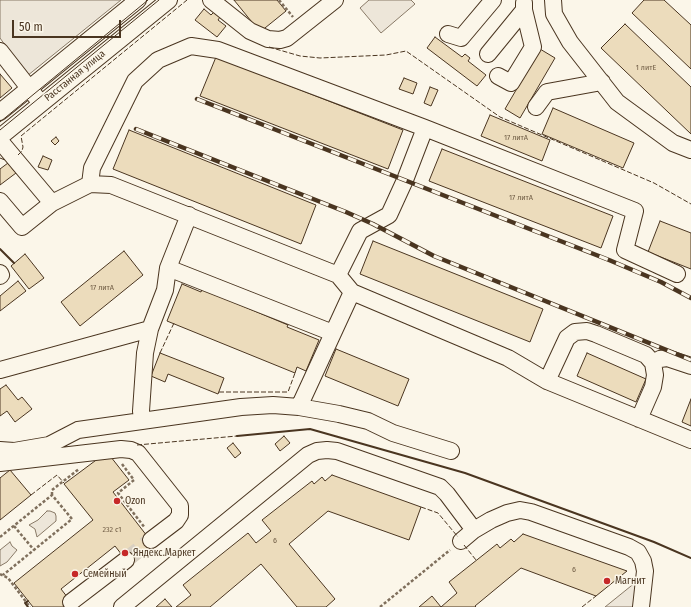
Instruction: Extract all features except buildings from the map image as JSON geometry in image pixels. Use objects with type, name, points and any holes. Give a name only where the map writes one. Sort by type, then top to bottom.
[{"type":"street","name":"Расстанная улица","points":[[0,112],[138,0]]},
{"type":"street","name":"Расстанная улица","points":[[0,137],[169,0]]},
{"type":"street","points":[[211,0],[250,31],[268,39],[280,40],[287,38],[301,28],[335,0]]},
{"type":"street","points":[[448,34],[461,38],[493,0]]},
{"type":"street","points":[[554,0],[554,14],[570,42],[617,102],[673,143],[691,150]]},
{"type":"street","points":[[488,54],[524,5]]},
{"type":"street","points":[[498,76],[511,83],[533,46],[524,5]]},
{"type":"street","points":[[90,184],[92,168],[135,81],[158,60],[191,46],[218,50],[425,128],[635,211],[625,250],[676,274]]},
{"type":"street","points":[[0,51],[42,104]]},
{"type":"street","points":[[536,107],[547,92],[602,82]]},
{"type":"street","points":[[338,275],[360,231],[389,215],[405,180],[425,128]]},
{"type":"street","points":[[0,141],[52,203]]},
{"type":"street","points":[[0,201],[22,227],[52,203],[90,184],[111,185],[338,275],[352,292],[508,358],[547,381],[691,440]]},
{"type":"street","points":[[142,421],[141,403],[150,329],[165,290],[168,268],[189,215]]},
{"type":"street","points":[[168,268],[334,333]]},
{"type":"street","points":[[299,407],[352,292]]},
{"type":"street","points":[[0,370],[150,329]]},
{"type":"street","points":[[547,381],[567,338],[576,332],[587,331],[596,334],[646,355],[653,363],[655,375],[653,387],[639,419]]},
{"type":"street","points":[[653,363],[660,359],[666,358],[691,366]]},
{"type":"street","points":[[0,450],[14,451],[49,445],[78,430],[241,407],[273,405],[299,407],[368,421],[393,433],[451,451]]},
{"type":"street","points":[[0,463],[121,449],[131,450],[138,453],[180,506],[180,515],[176,521],[152,539]]},
{"type":"street","points":[[122,607],[308,455],[317,451],[336,451],[440,487],[474,530]]},
{"type":"street","points":[[461,541],[474,530],[490,520],[520,510],[531,512],[629,547],[638,552],[643,561],[645,571],[641,607]]},
{"type":"street","points":[[71,602],[126,560]]},
{"type":"path","points":[[279,0],[301,28]]},
{"type":"path","points":[[120,462],[134,480],[118,493],[152,539]]},
{"type":"path","points":[[0,537],[52,495],[52,490],[67,479]]},
{"type":"path","points":[[30,607],[8,578],[2,575],[72,519],[52,495]]},
{"type":"path","points":[[14,526],[34,550]]},
{"type":"path","points":[[380,607],[461,541]]},
{"type":"shaded area","points":[[0,0],[121,0],[27,76],[0,38]]},
{"type":"shaded area","points":[[369,0],[411,0],[415,4],[381,33],[360,8]]},
{"type":"shaded area","points":[[47,511],[55,513],[56,521],[37,537],[35,529],[29,525],[38,520]]},
{"type":"shaded area","points":[[10,542],[17,550],[7,562],[0,566],[0,550]]},
{"type":"shaded area","points":[[636,582],[635,607],[605,607]]},
{"type":"tunnel","points":[[126,560],[151,540]]},
{"type":"tram line","points":[[0,122],[148,0]]},
{"type":"tram line","points":[[0,130],[159,0]]},
{"type":"railway","points":[[197,99],[609,260],[661,282],[691,298]]},
{"type":"railway","points":[[136,129],[346,212],[373,224],[434,256],[691,360]]},
{"type":"fence","points":[[18,155],[22,151],[23,147],[21,136],[187,0]]},
{"type":"fence","points":[[269,47],[300,56],[320,58],[386,55],[406,51],[500,117],[654,183],[691,204]]},
{"type":"fence","points":[[0,158],[5,160]]},
{"type":"fence","points":[[160,353],[174,323]]},
{"type":"fence","points":[[219,392],[288,392],[295,373]]},
{"type":"fence","points":[[137,445],[237,436]]},
{"type":"fence","points":[[31,495],[57,475],[64,483]]},
{"type":"fence","points":[[421,507],[438,513],[458,537]]},
{"type":"fence","points":[[464,545],[476,560]]},
{"type":"fence","points":[[582,607],[596,596]]},
{"type":"wall","points":[[0,249],[14,263]]},
{"type":"wall","points":[[237,436],[310,429],[465,473],[654,542],[691,558]]},
{"type":"wall","points":[[28,601],[25,603],[28,607]]},
{"type":"place","name":"Ozon","points":[[117,501]]},
{"type":"place","name":"Яндекс.Маркет","points":[[125,553]]},
{"type":"place","name":"Семейный","points":[[75,574]]},
{"type":"place","name":"Магнит","points":[[607,581]]}]
